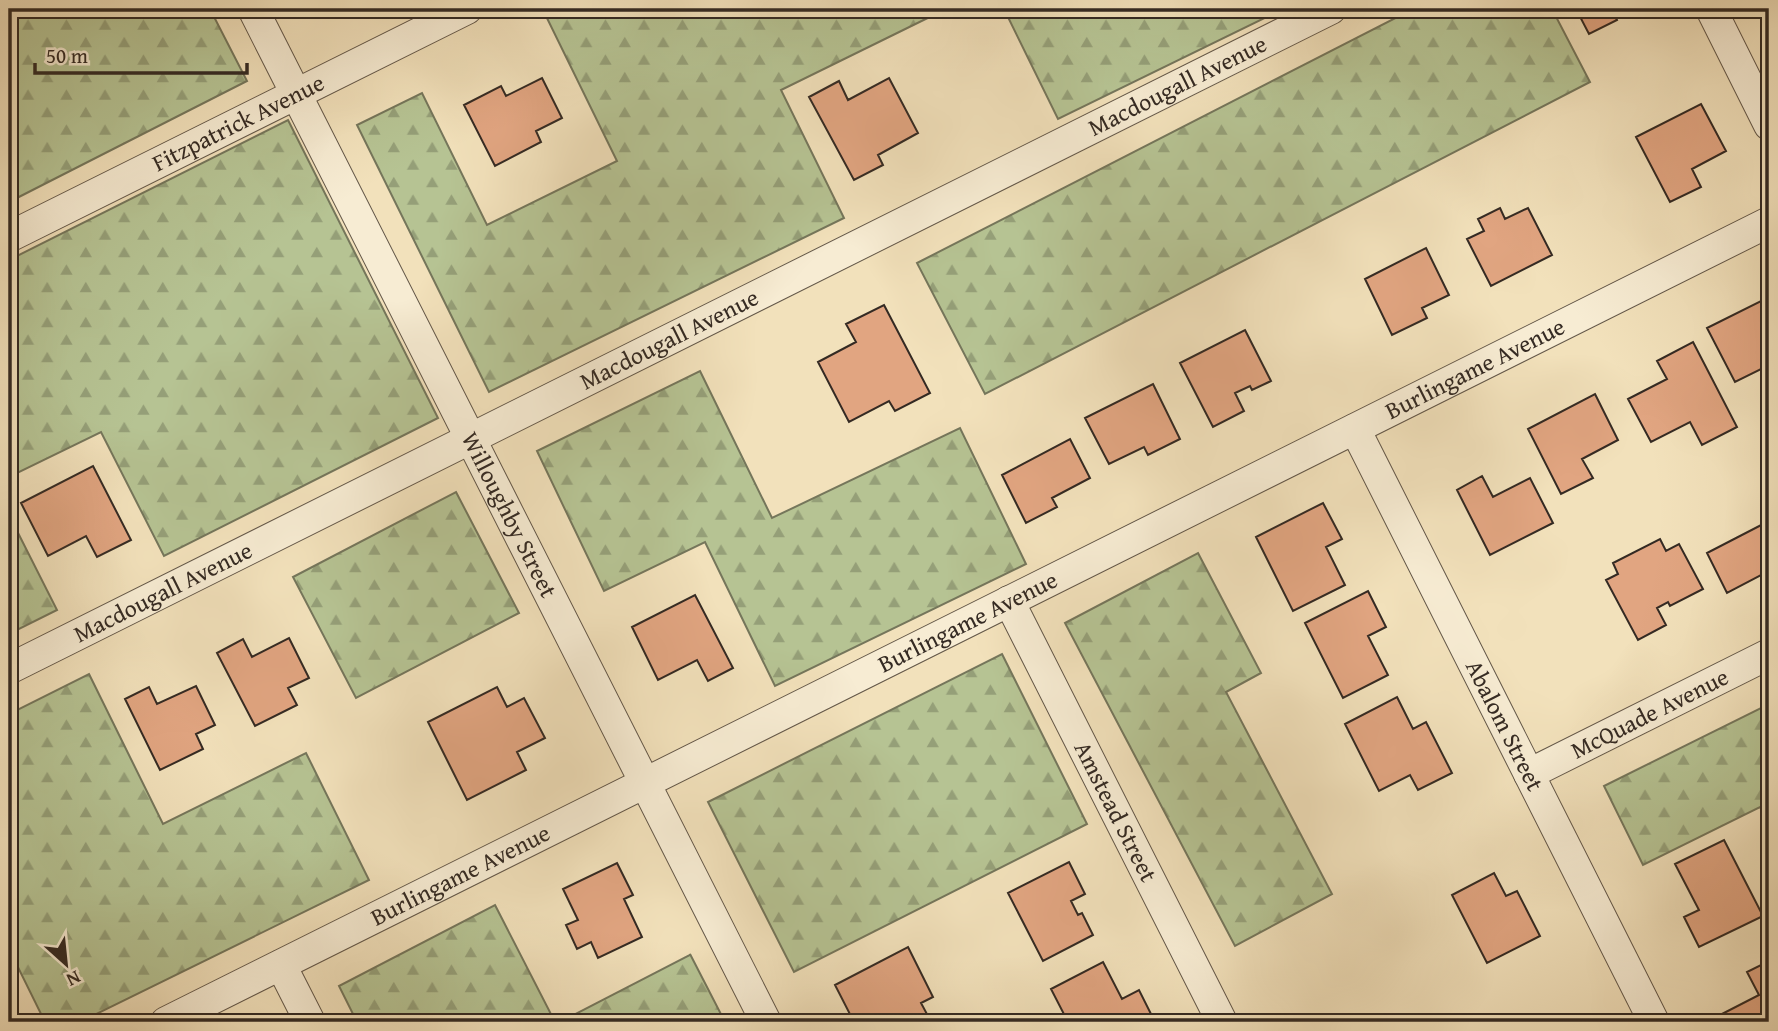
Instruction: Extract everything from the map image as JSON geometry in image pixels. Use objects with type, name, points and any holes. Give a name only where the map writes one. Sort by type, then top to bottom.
[{"type":"street","name":"Willoughby Street","points":[[253,9],[766,1022]]},
{"type":"street","name":"Fitzpatrick Avenue","points":[[9,237],[467,9]]},
{"type":"street","name":"Macdougall Avenue","points":[[9,669],[1331,9]]},
{"type":"street","points":[[1711,9],[1769,125]]},
{"type":"street","name":"Burlingame Avenue","points":[[166,1022],[1769,222]]},
{"type":"street","name":"Abalom Street","points":[[1354,429],[1654,1022]]},
{"type":"street","name":"Amstead Street","points":[[1009,601],[1222,1022]]},
{"type":"street","name":"McQuade Avenue","points":[[1529,774],[1769,654]]},
{"type":"street","points":[[281,965],[310,1022]]},
{"type":"green space","points":[[9,9],[210,9],[247,81],[9,202],[9,34],[18,28]]},
{"type":"green space","points":[[551,9],[946,9],[781,90],[844,218],[489,392],[357,125],[422,93],[487,225],[617,161],[544,12]]},
{"type":"green space","points":[[1004,9],[1283,9],[1058,119]]},
{"type":"green space","points":[[1413,9],[1552,9],[1590,82],[985,394],[917,263]]},
{"type":"green space","points":[[288,120],[438,418],[164,556],[101,432],[9,477],[9,260]]},
{"type":"green space","points":[[700,371],[772,518],[960,428],[1026,564],[775,686],[705,542],[604,591],[537,451]]},
{"type":"green space","points":[[456,492],[519,613],[356,698],[293,577]]},
{"type":"green space","points":[[9,515],[57,610],[9,634]]},
{"type":"green space","points":[[1198,553],[1261,673],[1226,692],[1332,894],[1235,946],[1065,623]]},
{"type":"green space","points":[[1002,654],[1087,824],[794,972],[708,802]]},
{"type":"green space","points":[[89,674],[163,824],[306,753],[369,880],[80,1022],[45,1022],[9,949],[9,714]]},
{"type":"green space","points":[[1769,704],[1769,824],[1760,807],[1643,865],[1604,786]]},
{"type":"green space","points":[[495,905],[555,1022],[357,1022],[339,986]]},
{"type":"green space","points":[[690,955],[725,1022],[560,1022]]},
{"type":"building","points":[[1576,9],[1612,9],[1617,20],[1589,34]]},
{"type":"building","points":[[542,78],[562,118],[536,131],[541,142],[495,166],[464,105],[501,86],[506,96]]},
{"type":"building","points":[[889,78],[918,133],[878,155],[883,165],[854,180],[809,97],[839,81],[848,100]]},
{"type":"building","points":[[1701,104],[1726,151],[1692,169],[1701,187],[1670,202],[1636,137]]},
{"type":"building","points":[[1500,208],[1505,219],[1528,208],[1552,255],[1491,286],[1467,239],[1484,231],[1478,219]]},
{"type":"building","points":[[1426,248],[1449,295],[1422,308],[1427,318],[1392,335],[1365,279]]},
{"type":"building","points":[[1769,297],[1769,375],[1765,367],[1735,382],[1707,328]]},
{"type":"building","points":[[884,305],[930,393],[895,411],[889,401],[849,422],[818,362],[856,342],[846,324]]},
{"type":"building","points":[[1245,330],[1271,381],[1252,390],[1250,386],[1235,393],[1244,411],[1213,427],[1180,363]]},
{"type":"building","points":[[1693,342],[1737,427],[1702,445],[1690,422],[1651,442],[1628,399],[1667,379],[1657,361]]},
{"type":"building","points":[[1153,384],[1180,439],[1148,455],[1144,447],[1109,464],[1085,418]]},
{"type":"building","points":[[1595,394],[1618,440],[1582,459],[1593,478],[1561,494],[1528,429]]},
{"type":"building","points":[[1070,439],[1090,478],[1052,498],[1057,507],[1026,523],[1002,475]]},
{"type":"building","points":[[93,466],[131,540],[97,557],[86,536],[48,556],[21,503]]},
{"type":"building","points":[[1482,476],[1493,497],[1530,478],[1553,523],[1490,555],[1457,490]]},
{"type":"building","points":[[1323,503],[1342,539],[1326,547],[1345,585],[1293,611],[1256,537]]},
{"type":"building","points":[[1769,521],[1769,571],[1727,593],[1707,553]]},
{"type":"building","points":[[1660,539],[1666,551],[1679,544],[1703,589],[1670,606],[1668,602],[1657,608],[1666,625],[1638,640],[1606,580],[1618,574],[1613,563]]},
{"type":"building","points":[[1368,591],[1386,627],[1368,636],[1388,675],[1343,698],[1305,623]]},
{"type":"building","points":[[695,595],[733,668],[708,681],[697,660],[658,680],[632,627]]},
{"type":"building","points":[[289,638],[309,678],[288,688],[297,705],[255,726],[217,653],[243,639],[252,657]]},
{"type":"building","points":[[196,686],[215,725],[196,734],[203,749],[160,770],[125,699],[149,687],[157,704]]},
{"type":"building","points":[[497,687],[507,707],[524,698],[545,738],[517,752],[526,770],[467,800],[428,722]]},
{"type":"building","points":[[1397,697],[1413,729],[1426,722],[1452,773],[1418,790],[1410,775],[1379,791],[1345,724]]},
{"type":"building","points":[[1724,840],[1763,916],[1699,947],[1684,917],[1699,910],[1675,864]]},
{"type":"building","points":[[1069,862],[1085,894],[1071,901],[1078,915],[1082,913],[1093,935],[1043,961],[1008,893]]},
{"type":"building","points":[[617,863],[633,895],[624,899],[642,937],[598,958],[591,942],[577,949],[566,925],[578,920],[563,889]]},
{"type":"building","points":[[1494,873],[1506,896],[1517,891],[1540,936],[1487,963],[1452,895]]},
{"type":"building","points":[[908,947],[933,997],[921,1003],[928,1016],[916,1022],[854,1022],[835,985]]},
{"type":"building","points":[[1769,961],[1769,1022],[1724,1022],[1720,1015],[1759,995],[1747,972]]},
{"type":"building","points":[[1103,962],[1122,999],[1139,990],[1155,1022],[1068,1022],[1051,989]]}]
